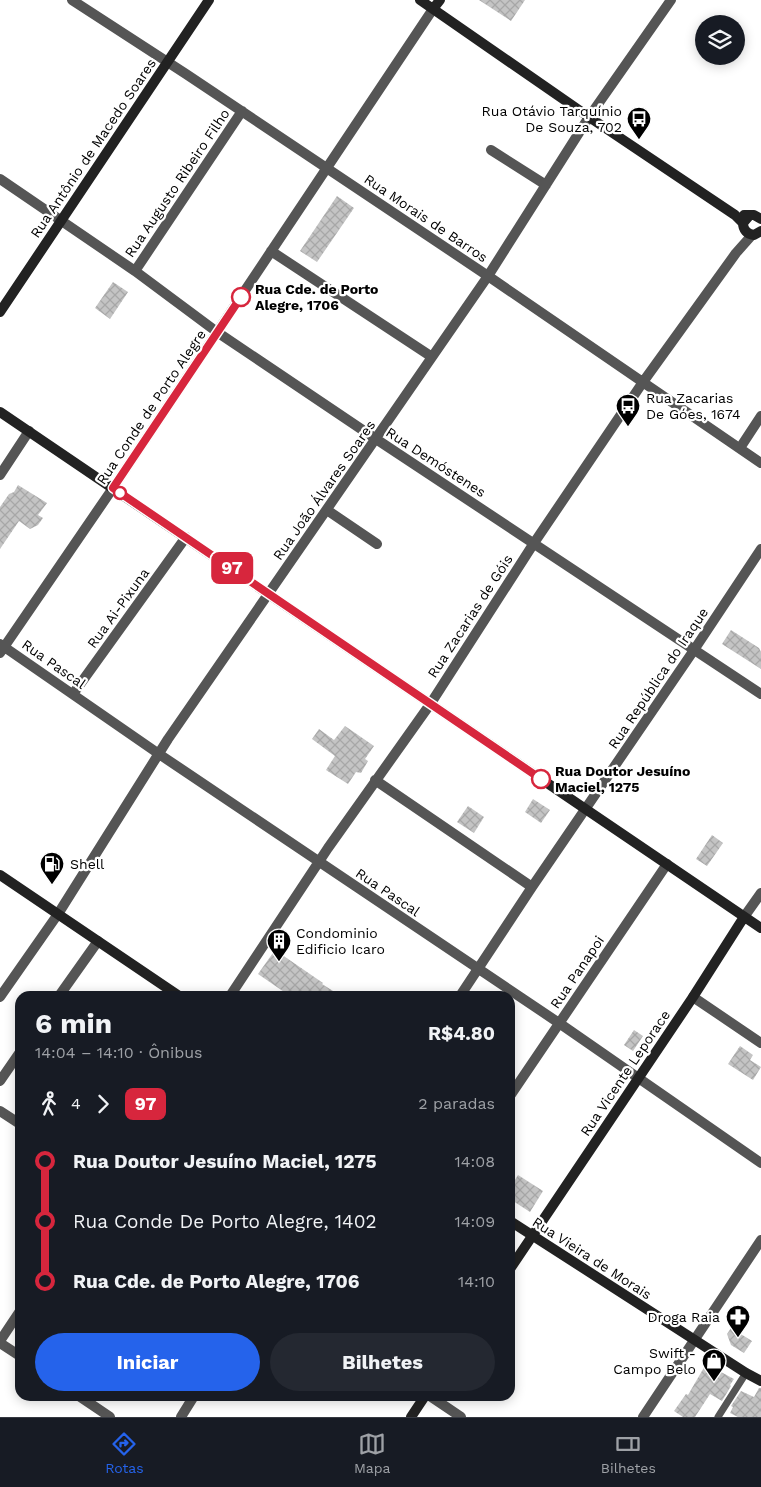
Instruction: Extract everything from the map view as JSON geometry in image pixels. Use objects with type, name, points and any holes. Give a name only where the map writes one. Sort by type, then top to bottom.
[{"type":"street","name":"Rua Morais de Barros","points":[[72,0],[488,276],[761,463]]},
{"type":"street","name":"Rua Antônio de Macedo Soares","points":[[0,312],[210,0]]},
{"type":"street","points":[[420,0],[436,4],[589,118],[735,215],[754,225]]},
{"type":"street","name":"Rua João Álvares Soares","points":[[0,997],[58,914],[159,754],[488,276],[589,118],[671,0]]},
{"type":"street","name":"Rua Conde de Porto Alegre","points":[[2,648],[113,488],[436,4]]},
{"type":"street","name":"Rua Augusto Ribeiro Filho","points":[[135,271],[242,111]]},
{"type":"street","points":[[491,150],[546,185]]},
{"type":"street","name":"Rua Demóstenes","points":[[0,179],[135,271],[217,332],[761,694]]},
{"type":"street","name":"Rua Zacarias de Góis","points":[[233,991],[430,703],[534,543],[643,382],[754,225]]},
{"type":"street","points":[[271,252],[432,357]]},
{"type":"street","points":[[0,412],[761,928]]},
{"type":"street","points":[[740,448],[761,416]]},
{"type":"street","points":[[0,475],[29,431]]},
{"type":"street","points":[[326,510],[377,544]]},
{"type":"street","name":"Rua Ai-Pixuna","points":[[73,694],[186,537]]},
{"type":"street","name":"Rua República do Iraque","points":[[463,991],[584,809],[761,549]]},
{"type":"street","name":"Rua Pascal","points":[[2,648],[73,694],[510,991]]},
{"type":"street","points":[[376,780],[532,887]]},
{"type":"street","name":"Rua Panapoi","points":[[515,1089],[667,864]]},
{"type":"street","points":[[0,874],[171,991]]},
{"type":"street","name":"Rua Vicente Leporace","points":[[515,1262],[761,893]]},
{"type":"street","points":[[63,991],[98,941]]},
{"type":"street","name":"Rua Pascal","points":[[515,994],[761,1163]]},
{"type":"street","points":[[693,997],[761,1043]]},
{"type":"street","points":[[0,1081],[15,1059]]},
{"type":"street","points":[[0,1111],[15,1121]]},
{"type":"street","name":"Rua Vieira de Morais","points":[[515,1224],[761,1381]]},
{"type":"street","points":[[643,1417],[761,1240]]},
{"type":"street","points":[[15,1319],[0,1342],[15,1352]]},
{"type":"street","points":[[87,1401],[110,1417]]},
{"type":"street","points":[[181,1417],[191,1401]]},
{"type":"street","points":[[411,1417],[421,1401]]},
{"type":"street","points":[[437,1401],[461,1417]]},
{"type":"lane","points":[[718,1417],[746,1373]]},
{"type":"building","points":[[479,0],[525,0],[511,21]]},
{"type":"building","points":[[337,196],[354,208],[317,262],[300,251]]},
{"type":"building","points":[[113,282],[128,292],[110,319],[95,308]]},
{"type":"building","points":[[18,485],[47,503],[38,515],[43,518],[38,525],[30,529],[19,521],[0,549],[0,507]]},
{"type":"building","points":[[731,630],[759,648],[761,652],[761,669],[722,644]]},
{"type":"building","points":[[345,726],[374,746],[365,759],[368,761],[361,773],[356,772],[348,784],[326,770],[335,756],[312,739],[319,729],[334,740]]},
{"type":"building","points":[[533,799],[550,810],[541,823],[525,812]]},
{"type":"building","points":[[468,806],[484,817],[474,833],[457,822]]},
{"type":"building","points":[[712,835],[723,843],[707,866],[696,859]]},
{"type":"building","name":"Condominio Edificio Icaro","points":[[275,950],[333,991],[283,991],[258,974]]},
{"type":"building","points":[[634,1030],[643,1036],[633,1051],[624,1045]]},
{"type":"building","points":[[740,1046],[753,1055],[750,1060],[761,1067],[753,1080],[728,1064]]},
{"type":"building","points":[[518,1175],[543,1191],[530,1212],[515,1202],[515,1180]]},
{"type":"building","name":"Droga Raia","points":[[731,1328],[752,1341],[744,1353],[731,1345],[727,1334]]},
{"type":"building","points":[[706,1364],[734,1379],[731,1386],[722,1401],[710,1394],[695,1417],[683,1417],[674,1411],[686,1394],[688,1395]]},
{"type":"building","points":[[759,1388],[761,1388],[761,1417],[738,1417],[730,1413],[733,1407],[731,1406],[741,1391],[754,1397]]},
{"type":"bus line","name":"97","points":[[241,297],[113,488],[541,779]]},
{"type":"place","name":"Rua Otávio Tarquínio De Souza, 702","points":[[639,140]]},
{"type":"place","name":"Rua Cde. de Porto Alegre, 1706","points":[[241,297]]},
{"type":"place","name":"Rua Zacarias De Góes, 1674","points":[[628,427]]},
{"type":"place","name":"Rua Doutor Jesuíno Maciel, 1275","points":[[541,779]]},
{"type":"place","name":"Shell","points":[[52,885]]},
{"type":"place","name":"Condominio Edificio Icaro","points":[[279,962]]},
{"type":"place","name":"Droga Raia","points":[[738,1338]]},
{"type":"place","name":"Swift - Campo Belo","points":[[714,1382]]}]
